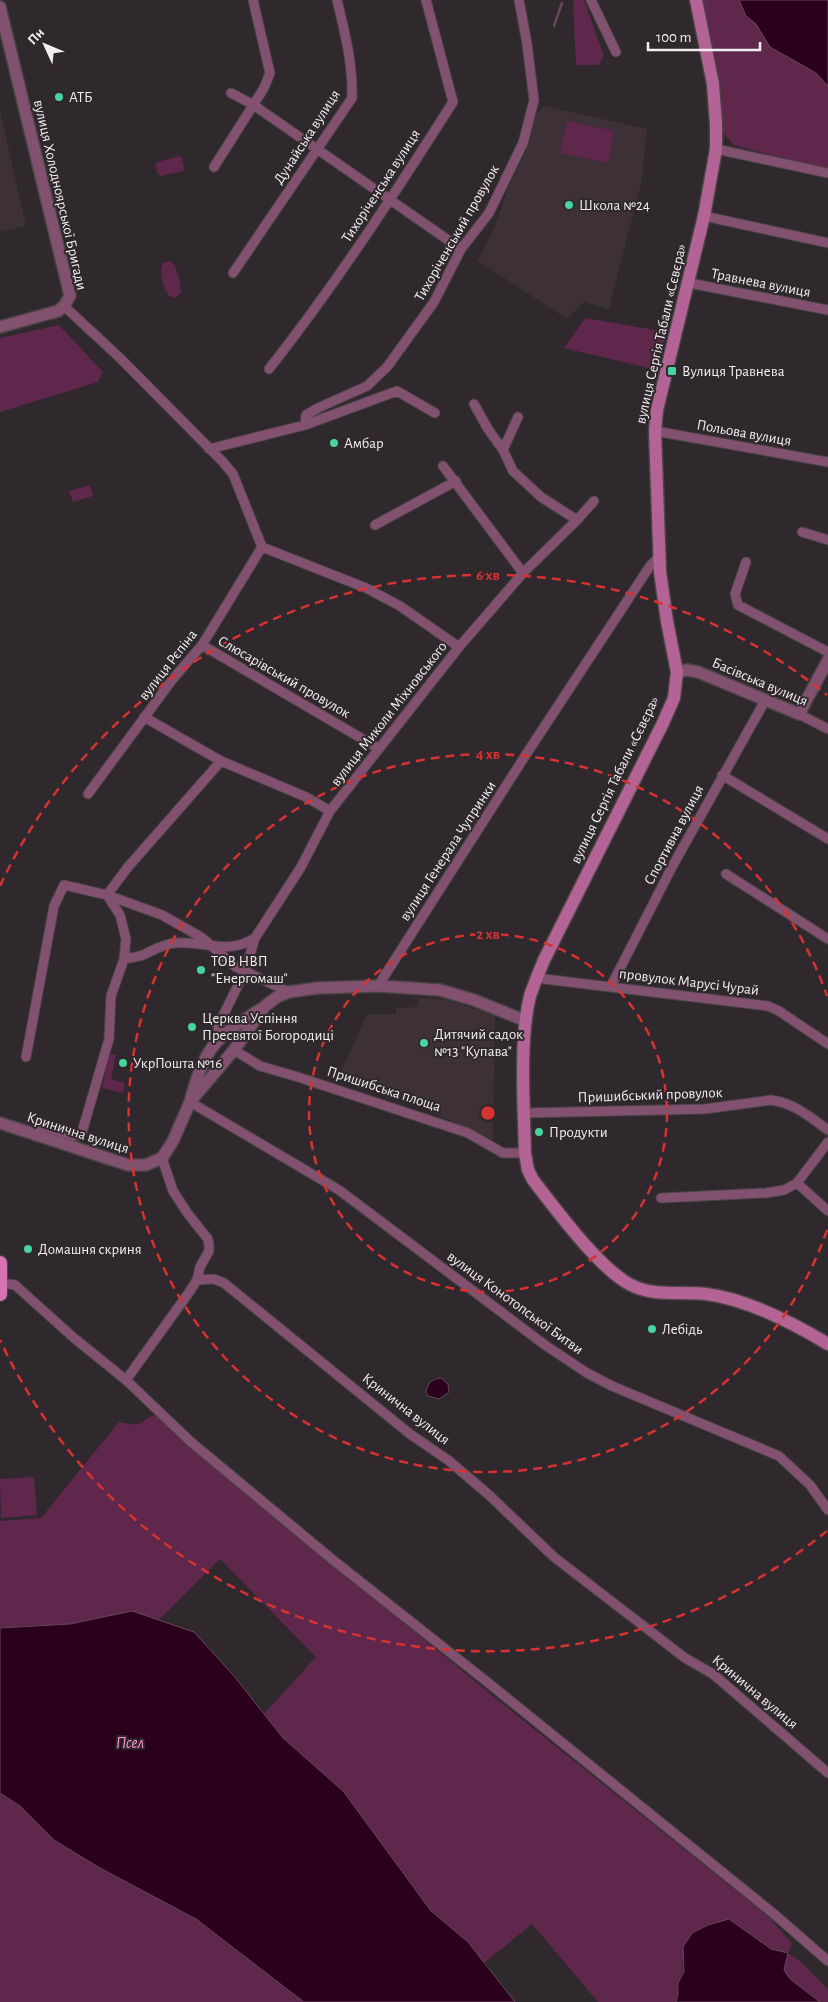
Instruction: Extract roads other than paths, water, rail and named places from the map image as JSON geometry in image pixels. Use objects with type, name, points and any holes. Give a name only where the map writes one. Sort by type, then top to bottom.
[{"type":"main road","name":"вулиця Сергія Табали «Сєвєра»","points":[[696,0],[713,84],[716,149],[689,283],[657,410],[655,431],[662,595],[677,672],[676,690],[669,710],[536,978],[526,1021],[525,1153],[530,1175],[542,1192],[590,1249],[628,1284],[653,1291],[706,1294],[734,1300],[791,1324],[828,1344]]},
{"type":"main road","points":[[0,1263],[0,1289]]},
{"type":"street","points":[[214,167],[252,104],[264,88],[270,73],[253,0]]},
{"type":"street","name":"Дунайська вулиця","points":[[233,273],[352,98],[353,76],[348,44],[337,0]]},
{"type":"street","name":"Тихоріченська вулиця","points":[[268,369],[311,315],[390,200],[453,102],[426,0]]},
{"type":"street","name":"Тихоріченський провулок","points":[[305,425],[306,416],[318,408],[367,386],[387,368],[434,302],[462,249],[489,213],[523,143],[534,100],[528,44],[519,0]]},
{"type":"street","points":[[591,0],[616,52]]},
{"type":"street","name":"вулиця Холодноярської Бригади","points":[[0,7],[69,288],[70,296],[64,306],[120,358],[232,474],[262,547]]},
{"type":"street","points":[[230,94],[252,104],[462,249]]},
{"type":"street","points":[[716,149],[828,172]]},
{"type":"street","points":[[704,216],[828,243]]},
{"type":"street","name":"Травнева вулиця","points":[[689,283],[828,310]]},
{"type":"street","points":[[0,327],[52,313],[64,306]]},
{"type":"street","points":[[209,449],[305,425],[397,391],[435,413]]},
{"type":"street","points":[[474,404],[503,450],[512,471],[541,497],[577,520]]},
{"type":"street","points":[[503,450],[518,416]]},
{"type":"street","name":"Польова вулиця","points":[[655,431],[828,462]]},
{"type":"street","points":[[443,466],[523,573]]},
{"type":"street","points":[[375,525],[456,481]]},
{"type":"street","name":"вулиця Миколи Міхновського","points":[[219,1038],[218,1026],[245,971],[255,938],[300,867],[330,811],[459,647],[523,573],[594,501]]},
{"type":"street","points":[[802,532],[828,540]]},
{"type":"street","points":[[262,547],[366,588],[400,606],[459,647]]},
{"type":"street","name":"вулиця Рєпіна","points":[[88,794],[144,717],[202,645],[262,547]]},
{"type":"street","name":"вулиця Генерала Чупринки","points":[[378,986],[650,566],[660,556]]},
{"type":"street","points":[[746,562],[735,594],[738,605],[828,652]]},
{"type":"street","name":"Слюсарівський провулок","points":[[202,645],[378,748]]},
{"type":"street","points":[[799,714],[828,660]]},
{"type":"street","name":"Басівська вулиця","points":[[677,672],[687,670],[698,672],[766,699],[828,729]]},
{"type":"street","name":"Спортивна вулиця","points":[[611,986],[672,867],[766,699]]},
{"type":"street","points":[[144,717],[221,761],[306,797],[330,811]]},
{"type":"street","points":[[108,895],[128,867],[221,761]]},
{"type":"street","points":[[722,775],[828,839]]},
{"type":"street","points":[[726,874],[828,939]]},
{"type":"street","points":[[26,1057],[54,906],[64,885],[108,895],[162,915],[188,929],[212,946],[228,961],[288,992]]},
{"type":"street","points":[[34,1135],[38,1125],[73,1136],[79,1135],[82,1132],[109,1039],[111,996],[124,959],[126,940],[124,925],[108,895]]},
{"type":"street","points":[[124,959],[141,956],[171,943],[230,947],[243,945],[255,938]]},
{"type":"street","name":"провулок Марусі Чурай","points":[[536,978],[768,1006],[779,1010],[828,1044]]},
{"type":"street","points":[[126,1380],[197,1280],[200,1267],[209,1251],[208,1239],[173,1191],[162,1158],[173,1141],[190,1102],[206,1054],[219,1038],[288,992],[317,988],[378,986],[440,990],[474,1000],[526,1021]]},
{"type":"street","points":[[190,1102],[220,1064],[234,1050],[265,1006]]},
{"type":"street","name":"Пришибська площа","points":[[234,1050],[269,1070],[298,1077],[468,1134],[497,1151],[509,1154],[525,1153]]},
{"type":"street","name":"Пришибський провулок","points":[[524,1113],[704,1109],[771,1100],[796,1107],[828,1130]]},
{"type":"street","name":"вулиця Конотопської Битви","points":[[190,1102],[338,1190],[545,1345],[587,1373],[612,1386],[779,1456],[810,1485],[828,1510]]},
{"type":"street","name":"Кринична вулиця","points":[[0,1123],[128,1164],[146,1165],[162,1158]]},
{"type":"street","points":[[662,1198],[766,1194],[784,1190],[797,1183],[828,1142]]},
{"type":"street","points":[[797,1183],[828,1211]]},
{"type":"street","name":"Кринична вулиця","points":[[197,1280],[214,1279],[224,1283],[410,1434],[448,1460],[489,1495],[554,1557],[685,1658],[712,1674],[828,1773]]},
{"type":"street","points":[[0,1289],[15,1285],[74,1338],[126,1380],[191,1442],[333,1560],[494,1687],[774,1914],[828,1961]]},
{"type":"water","points":[[739,0],[828,0],[828,86],[816,73],[770,47],[756,24],[746,16]]},
{"type":"water","points":[[441,1378],[448,1384],[449,1392],[439,1399],[428,1396],[426,1392],[429,1384],[432,1380]]},
{"type":"water","name":"Псел","points":[[132,1611],[194,1632],[234,1676],[283,1738],[343,1791],[431,1911],[468,1942],[515,2002],[304,2002],[196,1919],[100,1868],[54,1840],[20,1806],[0,1793],[0,1628],[70,1624]]},
{"type":"water","points":[[729,1919],[771,1949],[788,1953],[784,1970],[790,1979],[820,2002],[676,2002],[678,1983],[684,1972],[683,1947],[692,1933],[708,1925]]},
{"type":"waterway","points":[[554,26],[562,3]]},
{"type":"place","name":"АТБ","points":[[59,97]]},
{"type":"place","name":"Школа №24","points":[[569,205]]},
{"type":"place","name":"Вулиця Травнева","points":[[672,371]]},
{"type":"place","name":"Амбар","points":[[334,443]]},
{"type":"place","name":"ТОВ НВП \"Енергомаш\"","points":[[201,970]]},
{"type":"place","name":"Церква Успіння Пресвятої Богородиці","points":[[192,1027]]},
{"type":"place","name":"Дитячий садок №13 \"Купава\"","points":[[424,1043]]},
{"type":"place","name":"УкрПошта №16","points":[[123,1063]]},
{"type":"place","name":"Продукти","points":[[539,1132]]},
{"type":"place","name":"Домашня скриня","points":[[28,1249]]},
{"type":"place","name":"Лебідь","points":[[652,1329]]}]
